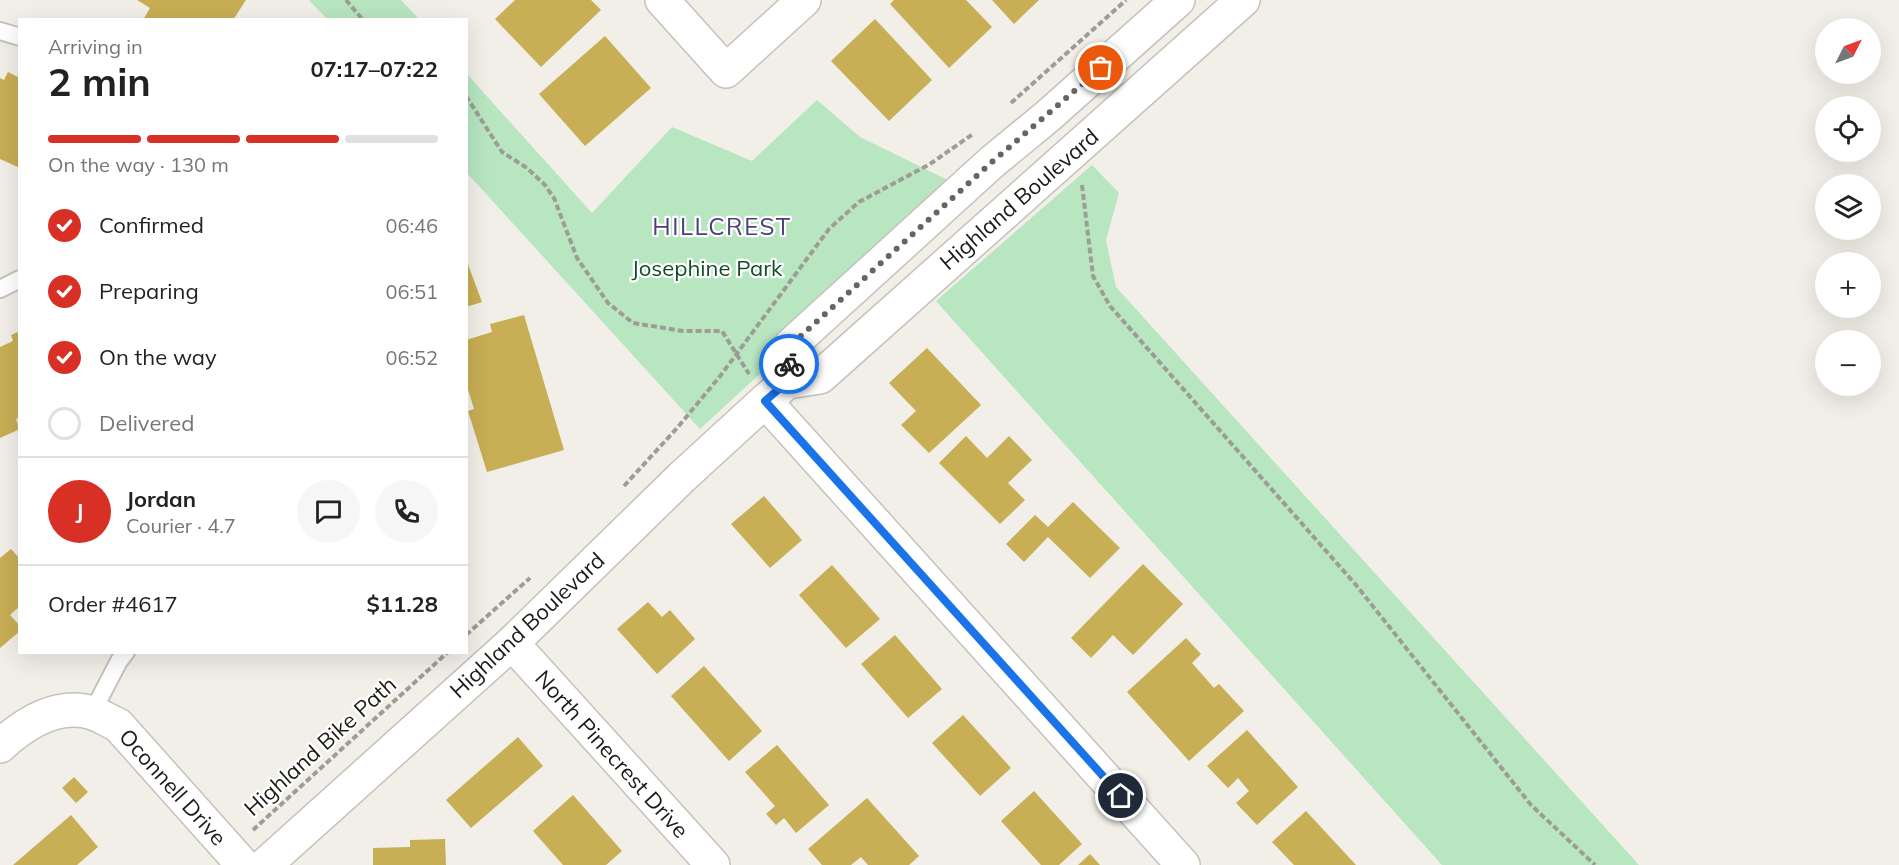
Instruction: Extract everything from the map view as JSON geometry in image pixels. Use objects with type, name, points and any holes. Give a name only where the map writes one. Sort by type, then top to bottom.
[{"type":"main road","points":[[662,0],[726,71],[804,0]]},
{"type":"main road","name":"Highland Boulevard","points":[[776,392],[791,345],[992,162],[1048,116],[1178,0]]},
{"type":"main road","name":"Highland Boulevard","points":[[265,865],[512,643],[681,477],[776,392],[820,377],[1243,0]]},
{"type":"main road","points":[[776,392],[1183,865]]},
{"type":"main road","name":"North Pinecrest Drive","points":[[512,643],[712,865]]},
{"type":"main road","name":"Oconnell Drive","points":[[0,746],[42,715],[60,711],[92,713],[118,726],[237,858]]},
{"type":"lane","points":[[0,31],[18,36]]},
{"type":"lane","points":[[0,289],[18,280]]},
{"type":"lane","points":[[92,713],[124,654]]},
{"type":"path","points":[[346,0],[361,18]]},
{"type":"path","points":[[468,99],[502,152],[527,168],[545,185],[554,198],[578,258],[608,303],[633,323],[683,331],[722,331],[776,392]]},
{"type":"path","points":[[1077,148],[1093,276],[1110,306],[1356,585],[1532,806],[1595,865]]},
{"type":"path","name":"Highland Bike Path","points":[[237,858],[277,806],[445,654]]},
{"type":"green space","points":[[309,0],[401,0],[418,18],[326,18]]},
{"type":"green space","name":"Josephine Park","points":[[468,75],[592,213],[672,127],[752,161],[817,100],[860,137],[962,187],[700,429],[468,174]]},
{"type":"green space","points":[[1092,165],[1119,193],[1106,240],[1116,287],[1639,865],[1442,865],[936,301]]},
{"type":"building","points":[[137,0],[246,0],[234,18],[144,18],[150,8]]},
{"type":"building","points":[[515,0],[591,0],[601,10],[541,67],[495,19]]},
{"type":"building","points":[[894,0],[966,0],[992,27],[949,68],[890,4]]},
{"type":"building","points":[[992,0],[1039,0],[1014,24]]},
{"type":"building","points":[[875,19],[932,80],[889,121],[831,61]]},
{"type":"building","points":[[605,36],[651,88],[585,146],[539,94]]},
{"type":"building","points":[[8,72],[18,77],[18,167],[0,159],[0,78],[4,80]]},
{"type":"building","points":[[468,264],[482,302],[468,306]]},
{"type":"building","points":[[524,315],[564,450],[487,472],[468,411],[474,409],[468,390],[468,339],[492,332],[490,324]]},
{"type":"building","points":[[18,332],[18,418],[16,419],[18,430],[0,438],[0,347],[13,341],[11,335]]},
{"type":"building","points":[[927,348],[981,405],[929,453],[901,425],[916,411],[889,383]]},
{"type":"building","points":[[966,436],[987,458],[1009,436],[1032,460],[1008,483],[1025,500],[1000,524],[939,463]]},
{"type":"building","points":[[764,496],[802,540],[770,568],[731,524]]},
{"type":"building","points":[[1073,502],[1120,548],[1090,578],[1048,537],[1024,562],[1006,544],[1035,515],[1048,527]]},
{"type":"building","points":[[11,549],[18,557],[18,608],[10,615],[18,624],[18,633],[0,648],[0,558]]},
{"type":"building","points":[[1143,564],[1183,604],[1133,655],[1113,635],[1091,658],[1071,638]]},
{"type":"building","points":[[832,565],[880,619],[846,648],[799,595]]},
{"type":"building","points":[[648,602],[662,617],[670,610],[695,639],[657,674],[617,629]]},
{"type":"building","points":[[895,635],[942,689],[908,718],[861,664]]},
{"type":"building","points":[[1186,638],[1201,654],[1192,663],[1214,688],[1219,684],[1244,711],[1189,761],[1127,692]]},
{"type":"building","points":[[704,666],[762,731],[729,761],[671,696]]},
{"type":"building","points":[[963,715],[1011,768],[980,796],[932,743]]},
{"type":"building","points":[[1247,730],[1298,787],[1257,825],[1236,803],[1249,791],[1238,778],[1228,788],[1207,766]]},
{"type":"building","points":[[518,737],[543,766],[471,828],[446,800]]},
{"type":"building","points":[[777,745],[829,805],[796,833],[784,818],[776,825],[766,814],[775,806],[745,772]]},
{"type":"building","points":[[74,777],[88,792],[76,803],[62,788]]},
{"type":"building","points":[[1034,791],[1082,844],[1059,865],[1041,865],[1001,821]]},
{"type":"building","points":[[573,795],[622,851],[606,865],[563,865],[533,831]]},
{"type":"building","points":[[867,798],[919,856],[909,865],[868,865],[861,857],[851,865],[822,865],[808,849]]},
{"type":"building","points":[[1306,811],[1356,865],[1294,865],[1272,842]]},
{"type":"building","points":[[71,815],[98,847],[77,865],[13,865]]},
{"type":"building","points":[[445,839],[446,865],[373,865],[373,848],[410,847],[410,840]]},
{"type":"building","points":[[1090,854],[1100,865],[1078,865]]},
{"type":"way so far","points":[[789,364],[791,345],[992,162],[1101,68]]},
{"type":"district","name":"HILLCREST","points":[[722,227]]},
{"type":"route","points":[[789,364],[787,382],[765,401],[1121,796]]}]
